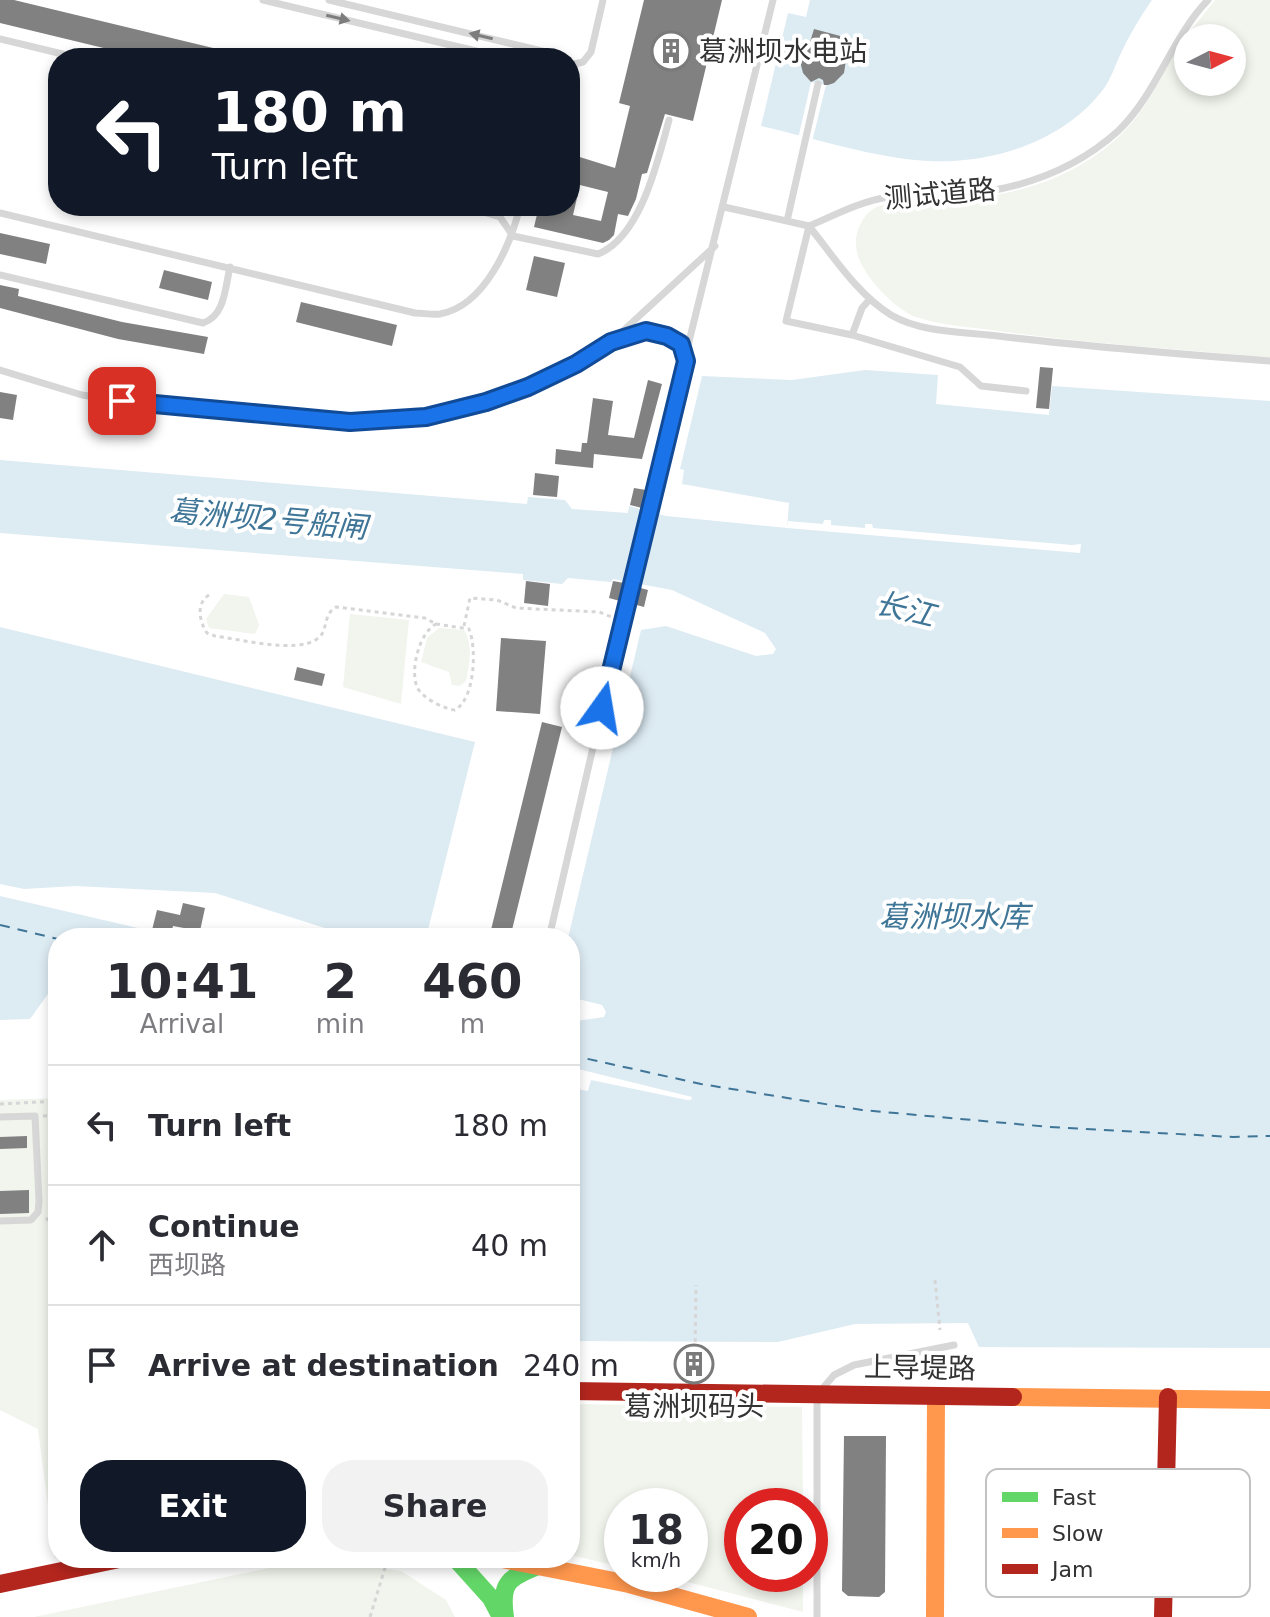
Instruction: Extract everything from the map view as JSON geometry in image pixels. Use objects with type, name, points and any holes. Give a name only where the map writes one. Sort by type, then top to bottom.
[{"type":"street","name":"上导堤路","points":[[580,1391],[1270,1400]]},
{"type":"street","points":[[935,1617],[936,1396]]},
{"type":"street","points":[[1166,1469],[1168,1397]]},
{"type":"street","points":[[0,1584],[76,1568]]},
{"type":"street","points":[[464,1568],[491,1598],[503,1617]]},
{"type":"street","points":[[503,1617],[501,1598],[505,1585],[510,1578],[533,1568]]},
{"type":"street","points":[[548,1568],[629,1584],[748,1617]]},
{"type":"street","points":[[1163,1597],[1163,1617]]},
{"type":"lane","points":[[263,0],[463,48]]},
{"type":"lane","points":[[329,0],[529,48]]},
{"type":"lane","points":[[580,63],[591,52],[603,0]]},
{"type":"lane","points":[[551,928],[648,511],[773,0]]},
{"type":"lane","name":"测试道路","points":[[809,226],[869,200],[892,196],[962,194],[1027,183],[1089,155],[1120,128],[1148,94],[1167,56],[1208,0]]},
{"type":"lane","points":[[0,39],[48,51]]},
{"type":"lane","points":[[787,221],[818,84]]},
{"type":"lane","points":[[497,216],[513,236],[598,254],[611,249],[633,220],[655,175],[669,120]]},
{"type":"lane","points":[[724,207],[809,226],[870,299],[891,315],[936,329],[1270,361]]},
{"type":"lane","points":[[0,213],[415,313],[440,314],[456,308],[478,290],[513,236],[518,216]]},
{"type":"lane","points":[[809,226],[786,321],[852,335],[960,367],[981,386],[1026,391]]},
{"type":"lane","points":[[0,370],[82,395],[122,401],[350,422],[426,417],[486,402],[564,370],[611,342],[715,246]]},
{"type":"lane","points":[[0,275],[203,323],[214,319],[219,310],[230,267]]},
{"type":"lane","points":[[852,335],[862,308],[870,299]]},
{"type":"lane","points":[[611,342],[646,331],[667,336],[681,344],[686,361]]},
{"type":"lane","points":[[0,1117],[35,1116],[38,1212],[31,1220],[0,1221]]},
{"type":"lane","points":[[817,1617],[817,1395],[834,1375],[854,1365],[954,1345]]},
{"type":"path","points":[[209,595],[203,599],[200,619],[207,633],[286,645],[316,640],[323,633],[326,615],[336,607],[464,626],[469,629],[473,639],[474,657],[467,698],[461,706],[448,709],[421,693],[416,681],[420,640],[436,624]]},
{"type":"path","points":[[464,626],[470,598],[497,600],[516,608],[599,612],[622,621]]},
{"type":"path","points":[[0,1104],[48,1102]]},
{"type":"path","points":[[38,1212],[48,1220]]},
{"type":"path","points":[[935,1280],[940,1330]]},
{"type":"path","points":[[695,1358],[696,1285]]},
{"type":"path","points":[[370,1617],[385,1568]]},
{"type":"shaded area","points":[[1215,0],[1270,0],[1270,358],[1067,339],[936,322],[907,313],[872,280],[860,261],[856,240],[861,223],[873,209],[897,202],[1008,192],[1050,180],[1070,170],[1090,159],[1124,132],[1149,99],[1174,55],[1174,96],[1246,96],[1246,24],[1196,24]]},
{"type":"shaded area","points":[[224,594],[249,597],[259,625],[255,634],[209,628],[206,619]]},
{"type":"shaded area","points":[[350,614],[409,620],[401,704],[343,687]]},
{"type":"shaded area","points":[[439,628],[464,630],[467,636],[469,661],[466,681],[460,686],[452,685],[449,672],[421,662],[427,638]]},
{"type":"shaded area","points":[[48,1098],[48,1505],[38,1429],[0,1410],[0,1100]]},
{"type":"shaded area","points":[[580,1404],[802,1407],[803,1488],[724,1488],[724,1591],[708,1587],[708,1488],[604,1488],[604,1563],[580,1557]]},
{"type":"shaded area","points":[[270,1568],[379,1568],[401,1571],[446,1600],[455,1617],[34,1617]]},
{"type":"shaded area","points":[[726,1592],[803,1592],[803,1612]]},
{"type":"water","points":[[810,0],[1152,0],[1128,39],[1105,87],[1086,109],[1067,124],[1001,154],[928,161],[865,152],[761,126],[788,13],[806,17]]},
{"type":"water","name":"葛洲坝水库","points":[[865,370],[938,375],[936,404],[1049,415],[1052,386],[1270,401],[1270,1348],[979,1347],[968,1323],[855,1324],[778,1342],[580,1341],[580,1090],[588,1091],[591,1080],[687,1100],[692,1097],[580,1069],[580,1021],[604,1017],[606,1012],[602,1005],[580,1000],[580,928],[570,928],[641,630],[666,626],[756,656],[773,654],[776,649],[765,633],[672,590],[613,579],[611,582],[568,578],[562,584],[523,580],[523,574],[0,533],[0,460],[527,504],[528,497],[565,500],[572,509],[628,513],[629,506],[666,516],[787,528],[789,503],[682,484],[684,470],[680,469],[702,376],[792,380]]},
{"type":"water","points":[[0,627],[475,742],[428,928],[325,928],[215,893],[75,886],[24,889],[0,884]]},
{"type":"water","points":[[0,896],[138,928],[48,928],[48,994],[30,1019],[0,1020]]},
{"type":"pier","points":[[811,82],[826,85],[812,142],[798,139]]},
{"type":"pier","points":[[824,520],[831,520],[831,525],[865,528],[865,524],[872,524],[873,528],[1081,544],[1080,553],[787,528],[788,521],[823,524]]},
{"type":"building","points":[[0,0],[14,0],[213,48],[104,48],[0,23]]},
{"type":"building","name":"葛洲坝水电站","points":[[644,0],[722,0],[693,121],[665,114],[647,173],[642,174],[628,216],[618,214],[614,235],[603,243],[534,227],[537,216],[578,216],[601,221],[608,192],[580,185],[580,157],[615,168],[630,106],[619,103]]},
{"type":"building","points":[[814,29],[844,37],[841,48],[846,60],[844,73],[828,85],[824,85],[819,78],[811,82],[801,65]]},
{"type":"building","points":[[0,233],[50,244],[46,264],[0,254]]},
{"type":"building","points":[[534,256],[565,263],[557,297],[526,290]]},
{"type":"building","points":[[164,270],[212,282],[208,300],[159,288]]},
{"type":"building","points":[[0,285],[19,289],[18,296],[122,322],[208,337],[204,354],[118,339],[0,308]]},
{"type":"building","points":[[301,302],[397,325],[392,346],[296,322]]},
{"type":"building","points":[[1040,367],[1053,368],[1049,409],[1036,408]]},
{"type":"building","points":[[648,380],[662,384],[642,459],[594,454],[593,468],[555,464],[556,449],[581,452],[582,443],[587,443],[593,398],[613,401],[608,435],[634,438]]},
{"type":"building","points":[[0,392],[17,395],[13,420],[0,418]]},
{"type":"building","points":[[535,473],[559,476],[557,497],[533,495]]},
{"type":"building","points":[[634,488],[646,490],[642,508],[630,505]]},
{"type":"building","points":[[526,581],[550,584],[548,606],[524,603]]},
{"type":"building","points":[[613,581],[624,583],[620,601],[609,598]]},
{"type":"building","points":[[637,587],[648,590],[644,607],[633,604]]},
{"type":"building","points":[[501,638],[546,641],[540,714],[496,711]]},
{"type":"building","points":[[297,667],[325,674],[322,686],[294,680]]},
{"type":"building","points":[[542,722],[562,727],[512,928],[491,928]]},
{"type":"building","points":[[183,903],[205,908],[201,928],[152,928],[157,910],[180,915]]},
{"type":"building","points":[[27,1136],[27,1148],[0,1149],[0,1137]]},
{"type":"building","points":[[29,1190],[29,1213],[0,1214],[0,1191]]},
{"type":"building","name":"葛洲坝码头","points":[[676,1357],[713,1358],[713,1371],[675,1371]]},
{"type":"building","points":[[844,1436],[886,1436],[885,1592],[879,1597],[848,1596],[842,1591]]},
{"type":"ferry route","points":[[0,925],[48,937]]},
{"type":"ferry route","points":[[580,1057],[701,1084],[862,1110],[1050,1127],[1233,1137],[1270,1136]]},
{"type":"traffic: fast","points":[[464,1568],[491,1598],[501,1617]]},
{"type":"traffic: fast","points":[[505,1617],[504,1596],[508,1583],[533,1568]]},
{"type":"traffic: slow","points":[[935,1617],[936,1396]]},
{"type":"traffic: slow","points":[[1013,1397],[1270,1400]]},
{"type":"traffic: slow","points":[[548,1568],[629,1584],[748,1617]]},
{"type":"traffic: jam","points":[[580,1391],[1013,1397]]},
{"type":"traffic: jam","points":[[1166,1469],[1168,1397]]},
{"type":"traffic: jam","points":[[0,1584],[76,1568]]},
{"type":"traffic: jam","points":[[1163,1597],[1163,1617]]},
{"type":"place","name":"葛洲坝水电站","points":[[671,51]]},
{"type":"place","name":"葛洲坝码头","points":[[694,1364]]},
{"type":"route","points":[[122,401],[350,422],[426,417],[486,402],[528,387],[576,364],[611,342],[646,331],[667,336],[681,344],[686,361],[602,708]]},
{"type":"water label","name":"葛洲坝2号船闸","points":[[268,519]]},
{"type":"water label","name":"长江","points":[[905,609]]}]
